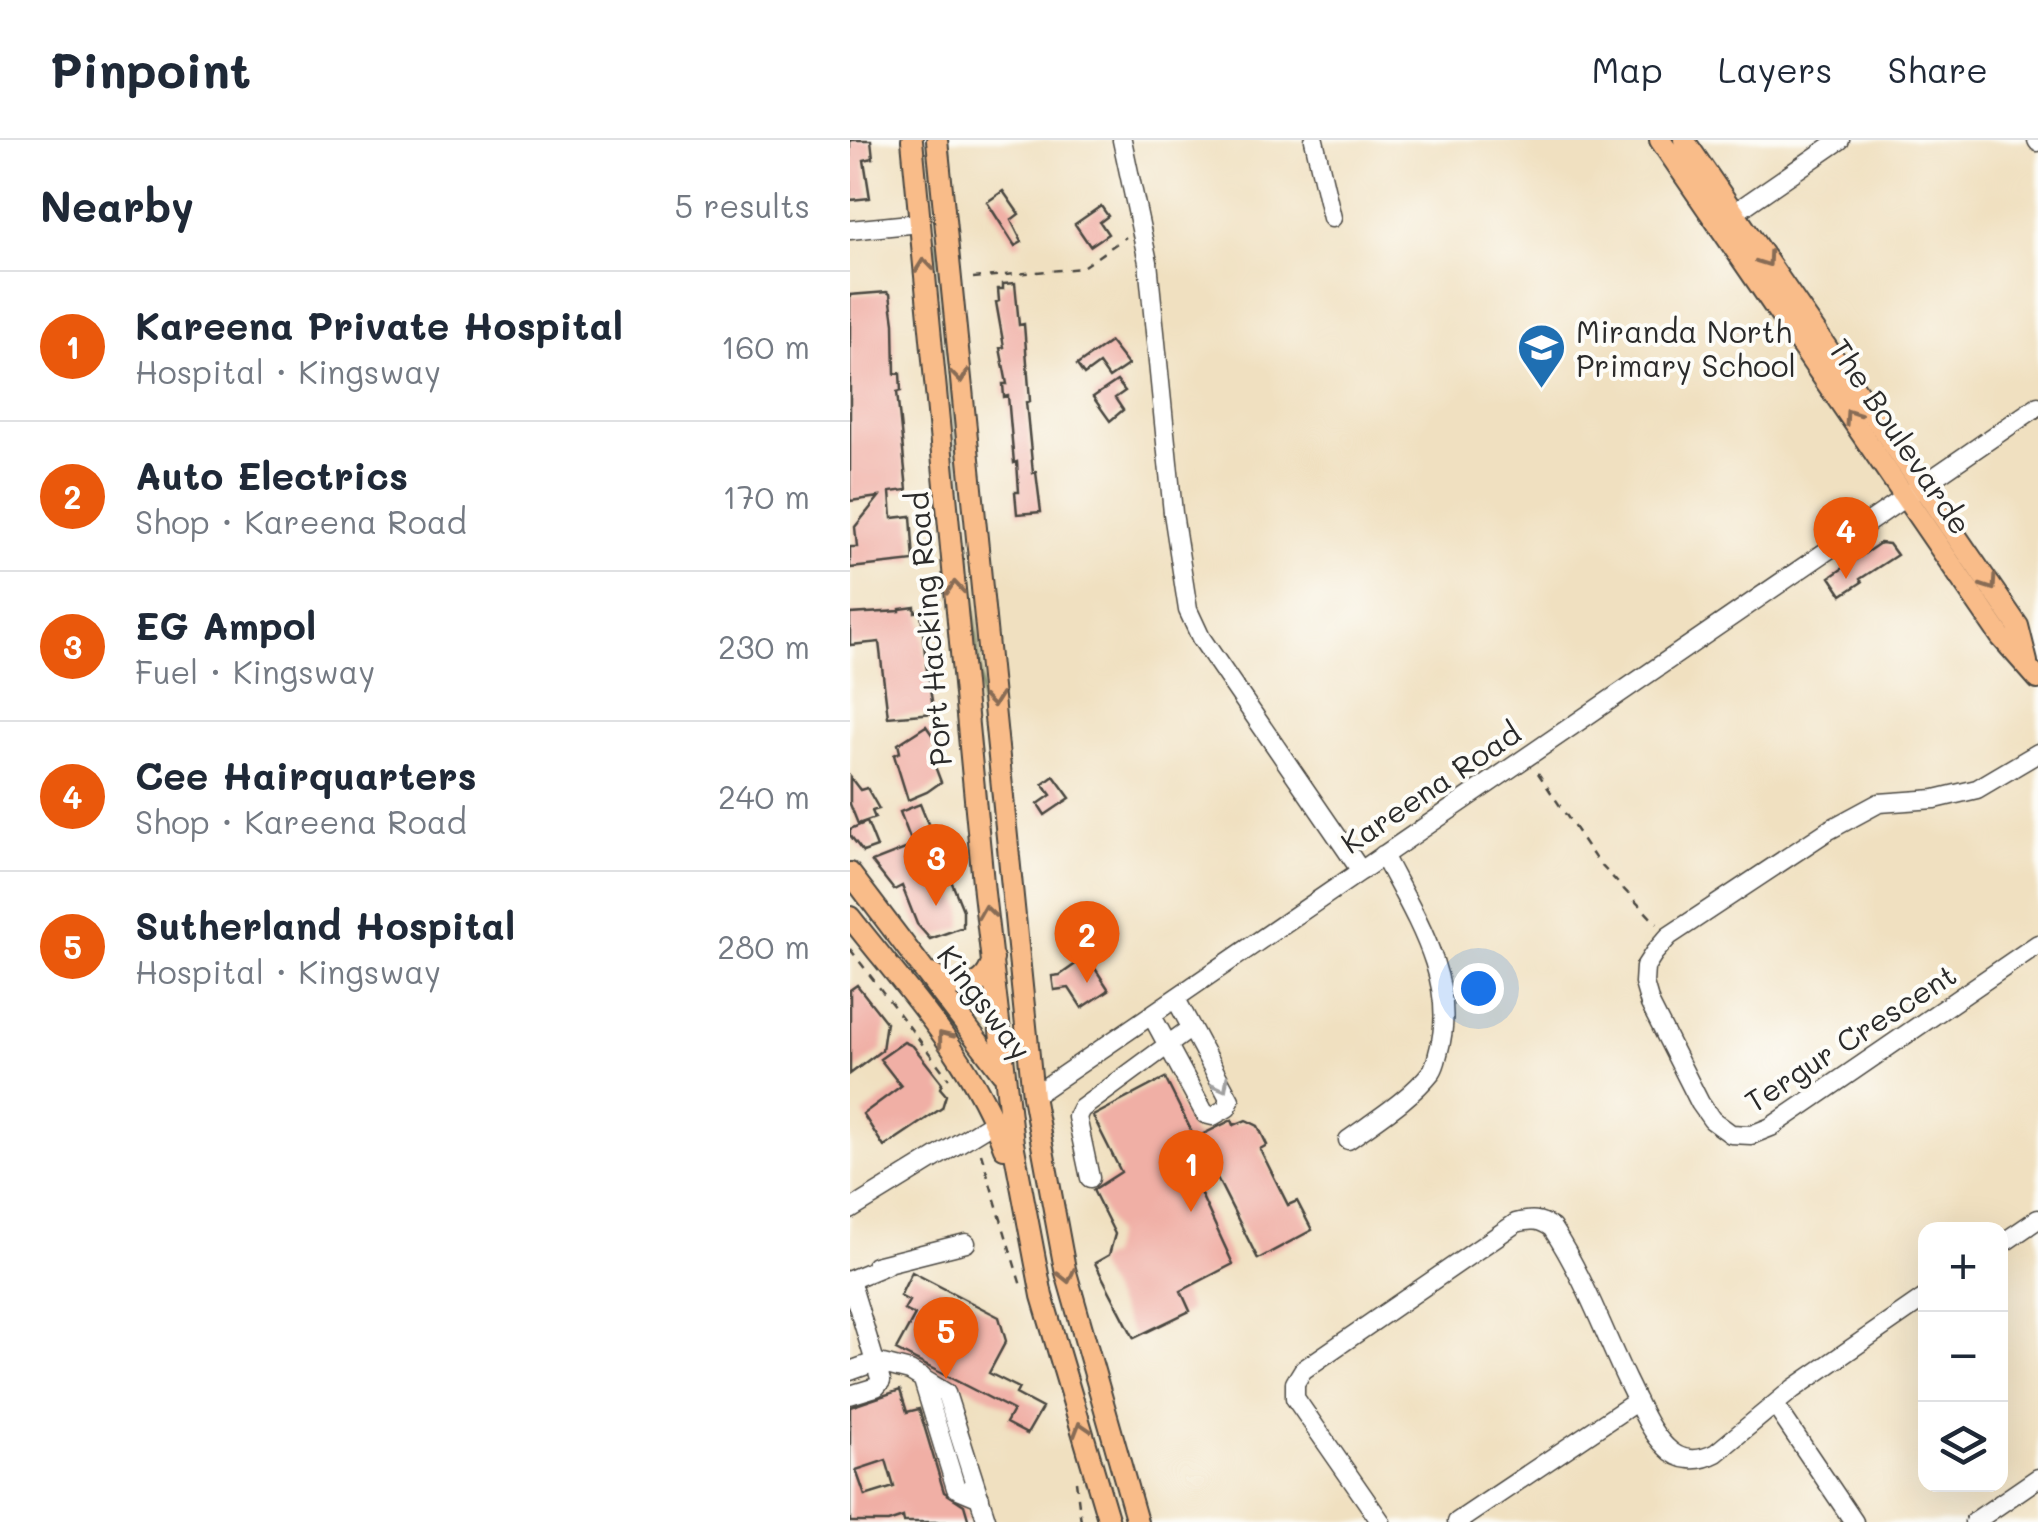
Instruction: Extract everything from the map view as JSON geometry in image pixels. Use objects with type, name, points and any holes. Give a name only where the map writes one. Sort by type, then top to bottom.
[{"type":"main road","name":"Port Hacking Road","points":[[912,140],[982,874],[1005,1078],[1014,1108]]},
{"type":"main road","name":"Port Hacking Road","points":[[937,140],[1014,1108]]},
{"type":"main road","name":"The Boulevarde","points":[[1660,140],[1726,218],[1915,490],[2018,626],[2033,672]]},
{"type":"main road","name":"The Boulevarde","points":[[1684,140],[1726,218]]},
{"type":"main road","points":[[920,223],[945,219]]},
{"type":"main road","name":"Kingsway","points":[[850,873],[1005,1078]]},
{"type":"main road","name":"Kingsway","points":[[850,916],[970,1072],[1014,1108],[1047,1180],[1074,1305],[1137,1522]]},
{"type":"main road","points":[[918,963],[944,982],[965,987],[986,977],[993,959]]},
{"type":"main road","name":"Kingsway","points":[[1014,1108],[1024,1206],[1042,1296],[1109,1522]]},
{"type":"street","points":[[1122,140],[1144,231],[1173,513],[1188,610],[1200,638],[1361,871]]},
{"type":"street","points":[[1314,140],[1332,218]]},
{"type":"street","points":[[1726,218],[1840,140]]},
{"type":"street","points":[[850,230],[920,223]]},
{"type":"street","name":"Kareena Road","points":[[850,1210],[1152,1016],[2038,406]]},
{"type":"street","name":"Tergur Crescent","points":[[2038,753],[1977,789],[1935,799],[1879,803],[1829,830],[1669,936],[1645,967],[1644,983],[1650,1004],[1700,1103],[1712,1120],[1731,1134],[1751,1135],[1771,1127],[2038,944]]},
{"type":"street","points":[[1348,1140],[1396,1106],[1434,1069],[1446,1026],[1442,983],[1418,924],[1383,856]]},
{"type":"street","points":[[1152,1016],[1206,1114],[1214,1116],[1227,1108],[1230,1100],[1176,999]]},
{"type":"street","points":[[1090,1178],[1078,1117],[1081,1109],[1191,1028]]},
{"type":"street","points":[[1382,1522],[1295,1398],[1295,1382],[1303,1370],[1516,1223],[1529,1219],[1543,1221],[1552,1228],[1637,1401],[1667,1449],[1691,1460],[1716,1453],[1793,1389],[1918,1303]]},
{"type":"street","points":[[2008,1240],[2038,1219]]},
{"type":"street","points":[[850,1271],[966,1243]]},
{"type":"street","points":[[850,1395],[876,1387],[881,1381],[850,1280],[886,1265]]},
{"type":"street","points":[[850,1371],[875,1362],[894,1365],[946,1393],[987,1522]]},
{"type":"street","points":[[1457,1522],[1637,1401]]},
{"type":"street","points":[[1775,1405],[1854,1522]]},
{"type":"street","points":[[1974,1522],[2038,1478]]},
{"type":"path","points":[[973,278],[1081,268],[1130,235],[1144,231]]},
{"type":"path","points":[[1538,774],[1598,862],[1669,936]]},
{"type":"path","points":[[850,949],[956,1090]]},
{"type":"green space","points":[[936,238],[939,245],[984,712],[982,712]]},
{"type":"building","points":[[850,140],[871,140],[873,158],[864,160],[870,198],[850,200]]},
{"type":"building","points":[[1003,191],[1019,214],[1011,220],[1022,242],[1015,246],[987,202]]},
{"type":"building","points":[[1101,206],[1108,216],[1100,222],[1108,234],[1090,246],[1075,224]]},
{"type":"building","points":[[1015,283],[1019,325],[1024,324],[1030,401],[1026,402],[1041,512],[1017,514],[1017,462],[1014,463],[1008,396],[1004,397],[1003,384],[1007,384],[1000,348],[1004,347],[996,302],[1003,284]]},
{"type":"building","points":[[887,292],[894,323],[895,374],[900,373],[901,391],[897,392],[907,490],[890,492],[892,518],[911,516],[914,561],[850,568],[850,547],[857,547],[855,527],[879,497],[850,501],[850,295]]},
{"type":"building","points":[[1110,342],[1128,365],[1109,378],[1099,364],[1084,375],[1077,365]]},
{"type":"building","points":[[1117,381],[1125,391],[1115,398],[1123,410],[1110,421],[1093,397]]},
{"type":"building","points":[[1880,543],[1889,544],[1897,555],[1842,595],[1830,577]]},
{"type":"building","points":[[915,607],[915,612],[921,611],[925,654],[930,659],[926,664],[934,713],[888,717],[879,642],[850,645],[850,614]]},
{"type":"building","points":[[926,726],[935,739],[931,756],[941,782],[908,800],[894,755],[900,752],[898,744]]},
{"type":"building","points":[[1054,776],[1070,798],[1045,815],[1038,804],[1051,795],[1043,784]]},
{"type":"building","points":[[850,777],[860,790],[867,788],[879,809],[872,811],[875,818],[858,824],[850,804]]},
{"type":"building","points":[[920,804],[963,910],[963,927],[930,939],[917,924],[902,886],[894,890],[872,862],[913,846],[900,812]]},
{"type":"building","points":[[867,822],[877,847],[863,852],[850,829]]},
{"type":"building","points":[[1087,956],[1109,990],[1082,1008],[1069,988],[1054,990],[1052,976],[1060,975]]},
{"type":"building","points":[[857,985],[886,1022],[882,1050],[850,1074],[850,990]]},
{"type":"building","points":[[904,1042],[913,1046],[942,1083],[940,1088],[946,1095],[942,1108],[884,1147],[863,1114],[901,1086],[880,1059]]},
{"type":"building","points":[[1165,1078],[1195,1138],[1232,1120],[1234,1125],[1246,1120],[1258,1126],[1267,1145],[1260,1149],[1288,1205],[1297,1201],[1312,1230],[1258,1259],[1212,1168],[1193,1177],[1233,1264],[1181,1291],[1190,1311],[1134,1338],[1095,1263],[1109,1255],[1115,1234],[1093,1190],[1121,1172],[1093,1116]]},
{"type":"building","points":[[912,1272],[999,1317],[1006,1341],[989,1373],[1019,1388],[1016,1394],[1042,1408],[1027,1434],[1006,1423],[1013,1410],[896,1350],[915,1315],[904,1310],[909,1301],[900,1296]]},
{"type":"building","points":[[900,1390],[907,1412],[919,1409],[944,1492],[964,1505],[969,1522],[904,1522],[903,1517],[888,1522],[850,1522],[850,1407]],"holes":[[[886,1460],[894,1487],[865,1496],[856,1470]]]},
{"type":"place","name":"Miranda North Primary School","points":[[1541,390]]},
{"type":"place","name":"Cee Hairquarters","points":[[1846,579]]},
{"type":"place","name":"EG Ampol","points":[[936,906]]},
{"type":"place","name":"Auto Electrics","points":[[1087,983]]},
{"type":"place","name":"Kareena Private Hospital","points":[[1191,1212]]},
{"type":"place","name":"Sutherland Hospital","points":[[946,1379]]}]
